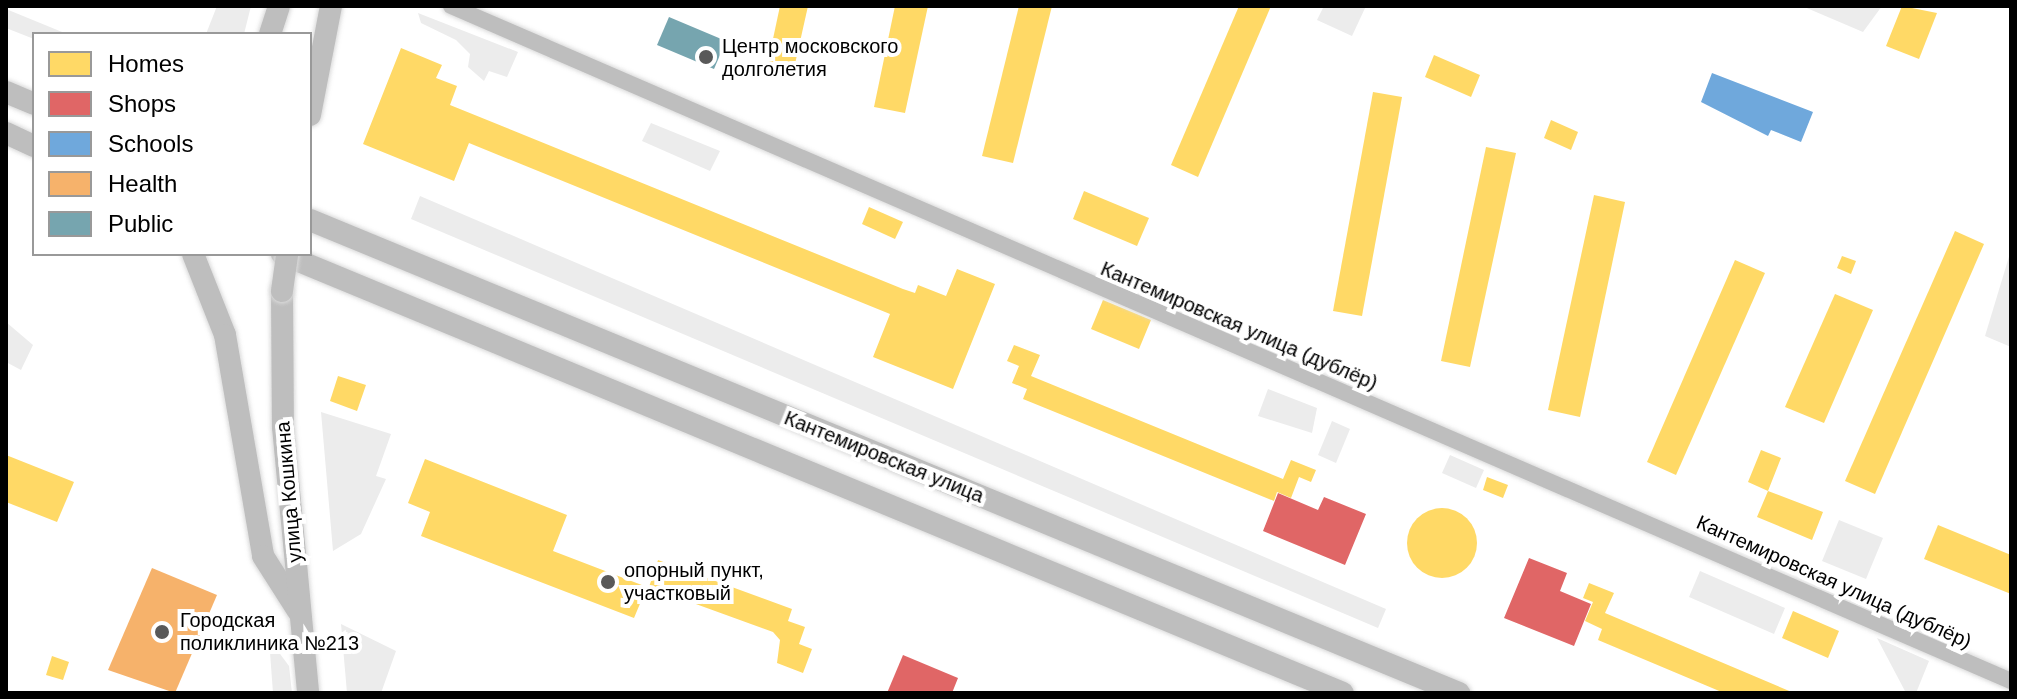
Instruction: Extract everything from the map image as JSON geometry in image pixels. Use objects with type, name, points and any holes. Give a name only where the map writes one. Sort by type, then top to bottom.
[{"type":"main road","points":[[271,32],[279,6]]},
{"type":"main road","points":[[312,105],[331,6]]},
{"type":"main road","points":[[6,92],[32,103]]},
{"type":"main road","points":[[6,133],[32,145]]},
{"type":"main road","name":"Кантемировская улица","points":[[312,221],[1459,693]]},
{"type":"main road","points":[[194,256],[225,335],[263,556],[301,615]]},
{"type":"main road","name":"улица Кошкина","points":[[285,256],[282,291],[283,427],[308,693]]},
{"type":"main road","points":[[290,256],[1343,693]]},
{"type":"street","name":"Кантемировская улица (дублёр)","points":[[451,6],[2011,681]]},
{"type":"shaded area","points":[[217,6],[251,6],[244,32],[207,32]]},
{"type":"shaded area","points":[[1324,6],[1366,6],[1352,36],[1317,20]]},
{"type":"shaded area","points":[[1802,6],[1882,6],[1863,32]]},
{"type":"shaded area","points":[[6,9],[62,32],[32,32],[32,38],[6,28]]},
{"type":"shaded area","points":[[418,13],[518,52],[507,77],[489,71],[484,81],[468,67],[470,54],[456,40],[421,23]]},
{"type":"shaded area","points":[[651,123],[720,151],[710,171],[642,141]]},
{"type":"shaded area","points":[[420,196],[1386,609],[1378,628],[411,219]]},
{"type":"shaded area","points":[[2011,250],[2011,347],[1985,336]]},
{"type":"shaded area","points":[[6,322],[33,345],[21,370],[6,362]]},
{"type":"shaded area","points":[[1268,389],[1317,408],[1312,433],[1258,416]]},
{"type":"shaded area","points":[[321,412],[391,434],[376,476],[386,479],[361,534],[333,551]]},
{"type":"shaded area","points":[[1332,421],[1350,429],[1336,463],[1318,455]]},
{"type":"shaded area","points":[[1450,455],[1484,470],[1476,488],[1442,473]]},
{"type":"shaded area","points":[[1839,520],[1883,538],[1866,579],[1822,561]]},
{"type":"shaded area","points":[[1700,571],[1785,608],[1774,634],[1689,597]]},
{"type":"shaded area","points":[[341,624],[396,651],[381,693],[347,693]]},
{"type":"shaded area","points":[[1877,638],[1929,661],[1916,693],[1906,693]]},
{"type":"shaded area","points":[[269,639],[289,666],[292,693],[273,693]]},
{"type":"building: Homes","points":[[780,6],[808,6],[793,73],[767,67]]},
{"type":"building: Homes","points":[[895,6],[928,6],[905,113],[874,107]]},
{"type":"building: Homes","points":[[1019,6],[1052,6],[1013,163],[982,156]]},
{"type":"building: Homes","points":[[1239,6],[1271,6],[1198,177],[1171,165]]},
{"type":"building: Homes","points":[[1902,6],[1937,13],[1919,59],[1886,46]]},
{"type":"building: Homes","points":[[401,48],[442,65],[436,78],[457,86],[450,105],[903,289],[915,293],[918,285],[946,296],[957,269],[995,284],[953,389],[873,357],[890,314],[469,143],[454,181],[363,144]]},
{"type":"building: Homes","points":[[1434,55],[1480,75],[1471,97],[1425,77]]},
{"type":"building: Homes","points":[[1373,92],[1402,97],[1362,316],[1333,311]]},
{"type":"building: Homes","points":[[1551,120],[1578,132],[1571,150],[1544,138]]},
{"type":"building: Homes","points":[[1486,147],[1516,153],[1470,367],[1441,361]]},
{"type":"building: Homes","points":[[1084,191],[1149,218],[1137,246],[1073,219]]},
{"type":"building: Homes","points":[[1594,195],[1625,202],[1580,417],[1548,410]]},
{"type":"building: Homes","points":[[869,207],[903,222],[895,239],[862,224]]},
{"type":"building: Homes","points":[[1955,231],[1984,244],[1875,494],[1845,481]]},
{"type":"building: Homes","points":[[1842,256],[1856,261],[1851,274],[1837,268]]},
{"type":"building: Homes","points":[[1735,260],[1765,273],[1676,475],[1647,462]]},
{"type":"building: Homes","points":[[1835,294],[1873,310],[1824,423],[1785,407]]},
{"type":"building: Homes","points":[[1103,300],[1151,320],[1139,349],[1091,329]]},
{"type":"building: Homes","points":[[1014,345],[1040,355],[1031,376],[1283,479],[1291,460],[1316,470],[1311,482],[1299,477],[1291,498],[1277,492],[1274,501],[1023,399],[1027,389],[1012,383],[1019,366],[1007,361]]},
{"type":"building: Homes","points":[[338,376],[366,385],[357,411],[330,401]]},
{"type":"building: Homes","points":[[1761,450],[1781,458],[1768,491],[1748,482]]},
{"type":"building: Homes","points":[[6,455],[74,482],[57,522],[6,502]]},
{"type":"building: Homes","points":[[425,459],[567,515],[553,551],[647,587],[634,618],[421,536],[430,512],[408,503]]},
{"type":"building: Homes","points":[[1487,477],[1508,485],[1503,498],[1483,490]]},
{"type":"building: Homes","points":[[1768,491],[1823,512],[1812,540],[1757,517]]},
{"type":"building: Homes","points":[[1449,508],[1471,523],[1477,543],[1475,557],[1467,568],[1456,576],[1435,578],[1417,568],[1409,557],[1407,536],[1417,518],[1428,510]]},
{"type":"building: Homes","points":[[1938,525],[2011,555],[2011,594],[1924,559]]},
{"type":"building: Homes","points":[[658,560],[792,609],[788,621],[805,627],[799,644],[812,649],[803,673],[777,663],[780,640],[773,632],[649,587]]},
{"type":"building: Homes","points":[[1589,583],[1614,593],[1605,613],[1794,693],[1724,693],[1598,640],[1602,629],[1585,621],[1593,602],[1583,598]]},
{"type":"building: Homes","points":[[1793,611],[1839,631],[1828,658],[1782,638]]},
{"type":"building: Homes","points":[[52,656],[69,662],[63,680],[46,675]]},
{"type":"building: Shops","points":[[1278,493],[1318,510],[1324,497],[1366,514],[1345,565],[1263,531]]},
{"type":"building: Shops","points":[[1529,558],[1567,573],[1560,591],[1591,604],[1574,646],[1504,618]]},
{"type":"building: Shops","points":[[903,655],[958,678],[952,693],[887,693]]},
{"type":"building: Schools","points":[[1712,73],[1813,112],[1801,142],[1771,130],[1768,136],[1701,102]]},
{"type":"building: Health","name":"Городская поликлиника №213","points":[[152,568],[217,595],[175,693],[108,670]]},
{"type":"building: Public","points":[[669,17],[726,41],[714,69],[657,45]]},
{"type":"place","name":"Центр московского долголетия","points":[[706,57]]},
{"type":"place","name":"опорный пункт, участковый","points":[[608,582]]},
{"type":"place","name":"Городская поликлиника №213","points":[[162,632]]}]
